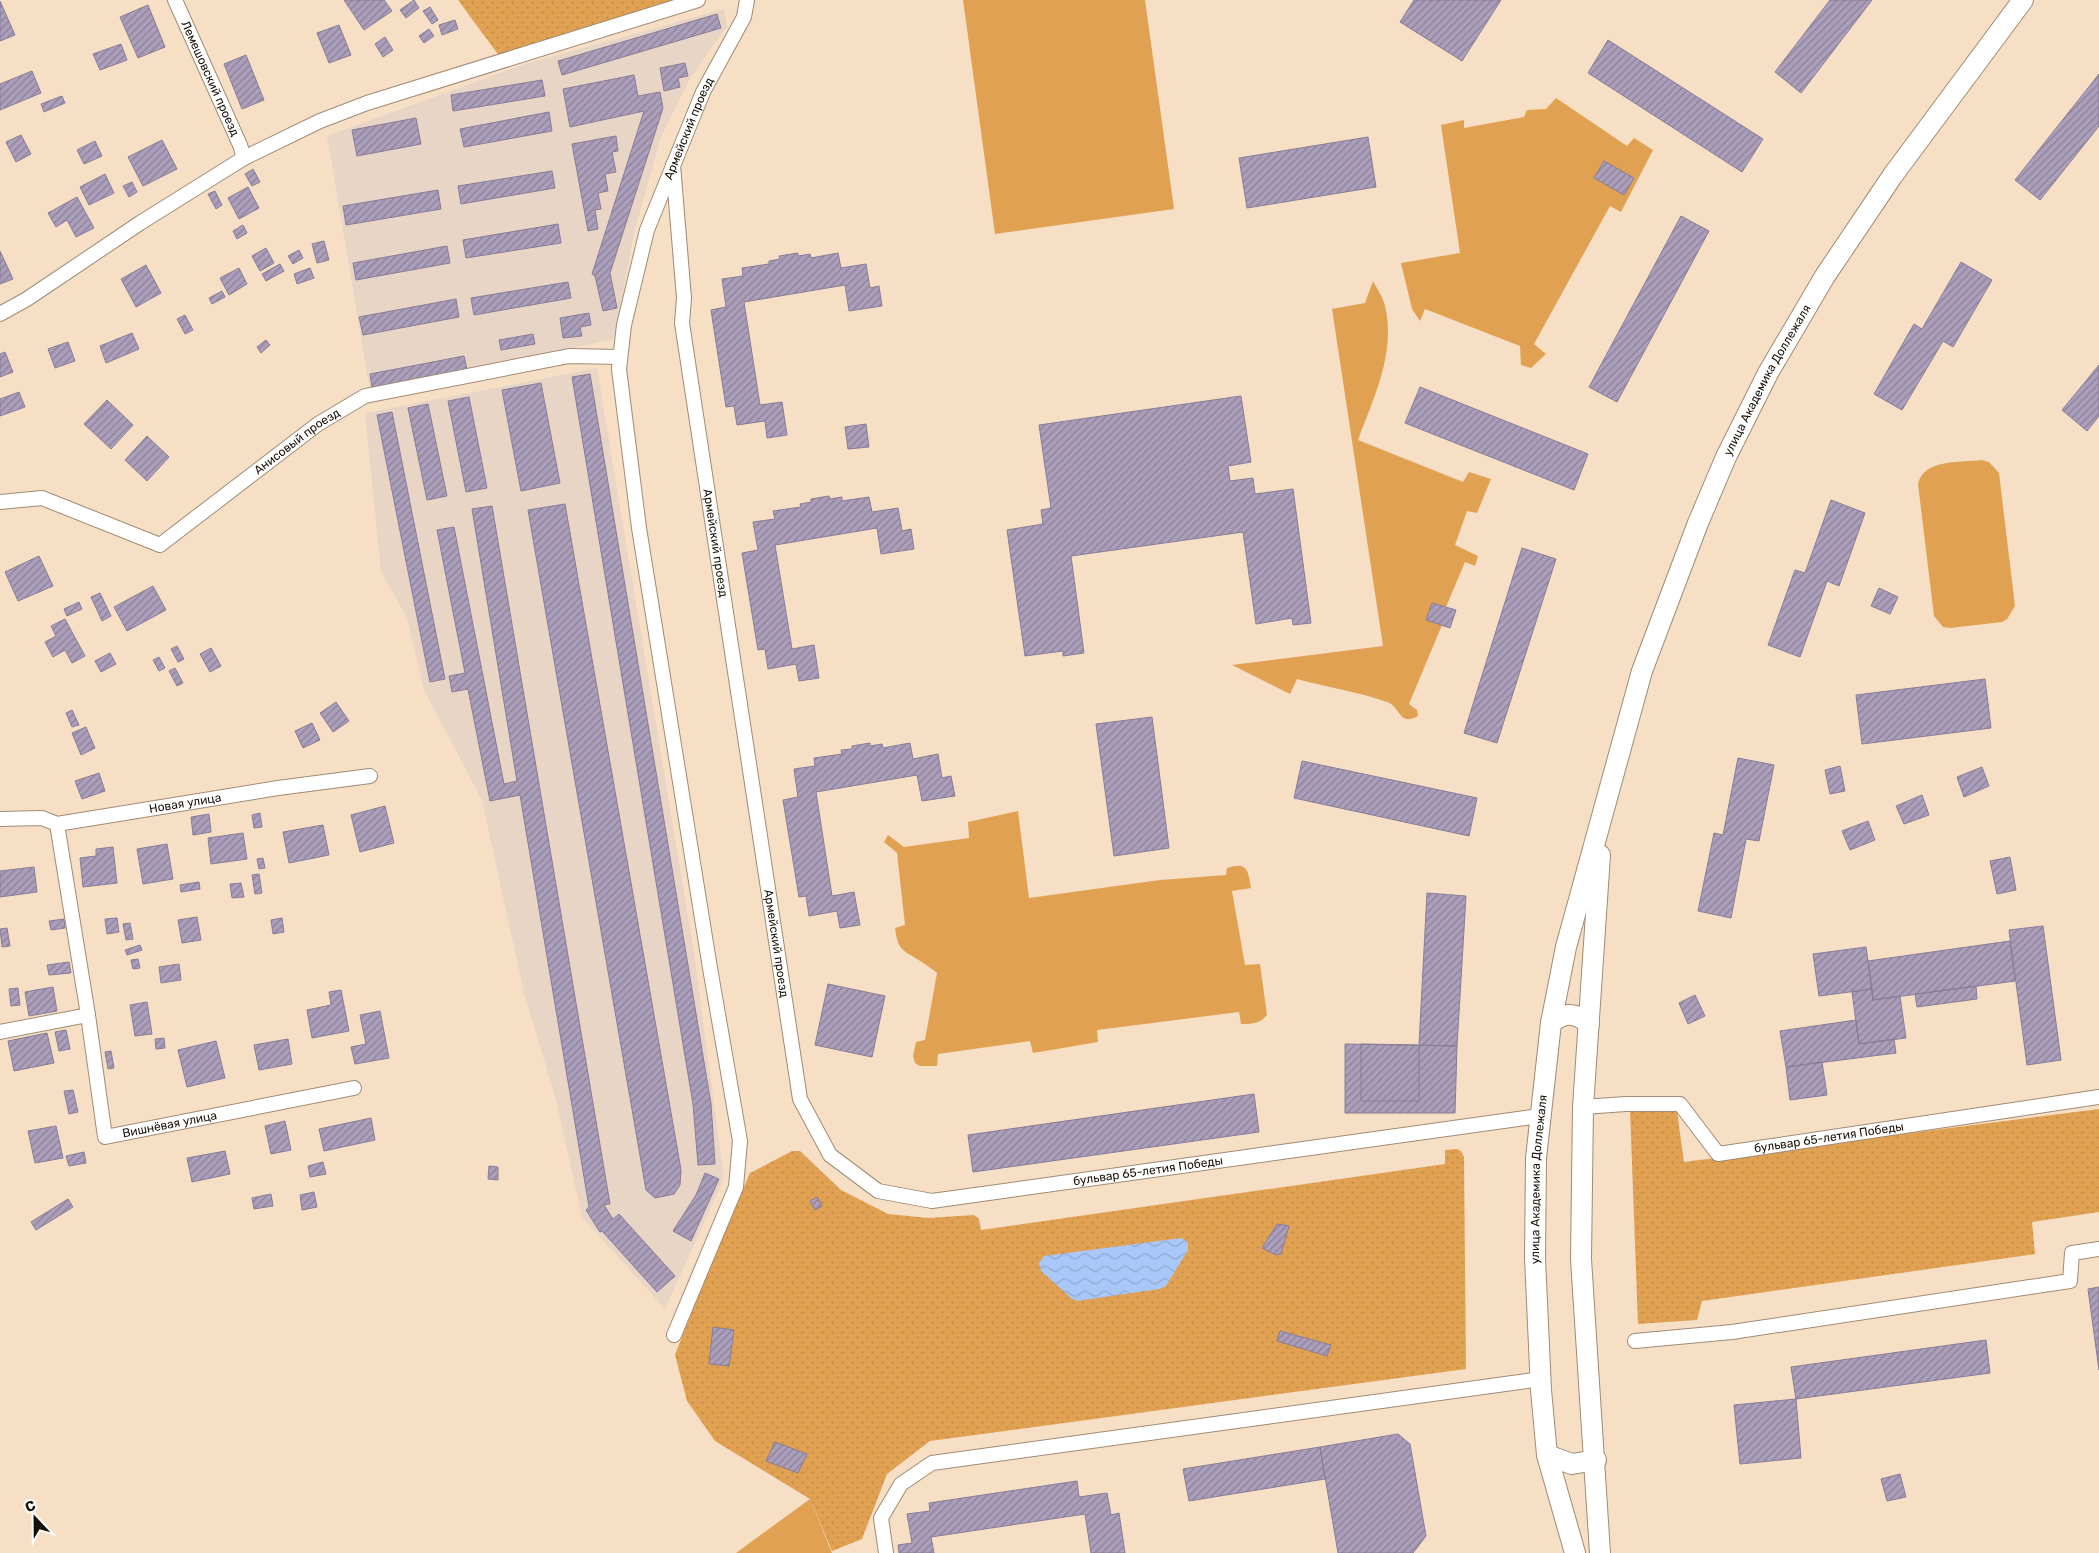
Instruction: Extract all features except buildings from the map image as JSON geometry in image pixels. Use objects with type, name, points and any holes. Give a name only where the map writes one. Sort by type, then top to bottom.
[{"type":"main road","name":"улица Академика Доллежаля","points":[[1575,1553],[1547,1455],[1540,1379],[1535,1258],[1536,1158],[1539,1116],[1551,1023],[1566,948],[1642,671],[1690,540],[1726,457],[1768,373],[1825,276],[1893,175],[2023,0]]},
{"type":"main road","name":"улица Академика Доллежаля","points":[[1600,1553],[1596,1460],[1581,1259],[1583,1106],[1604,808]]},
{"type":"main road","points":[[1551,1023],[1558,1017],[1570,1013],[1580,1016],[1589,1024]]},
{"type":"main road","points":[[1547,1455],[1572,1464],[1596,1460]]},
{"type":"street","name":"Лемешовский проезд","points":[[176,0],[244,158]]},
{"type":"street","points":[[0,314],[27,299],[140,223],[244,158],[320,120],[367,103],[698,0]]},
{"type":"street","name":"Армейский проезд","points":[[747,0],[744,17],[703,92],[674,164],[684,298],[682,323],[800,1099]]},
{"type":"street","points":[[674,164],[647,230],[624,325],[619,369],[639,528],[708,958],[740,1142],[736,1187],[674,1336]]},
{"type":"street","name":"Анисовый проезд","points":[[0,502],[42,498],[160,545],[318,424],[365,396],[569,356],[620,357]]},
{"type":"street","name":"Новая улица","points":[[0,819],[42,818],[57,824],[278,788],[370,776]]},
{"type":"street","name":"Вишнёвая улица","points":[[57,824],[88,1015],[105,1137],[354,1088]]},
{"type":"street","points":[[0,1032],[88,1015]]},
{"type":"street","name":"бульвар 65-летия Победы","points":[[1583,1106],[1680,1104],[1718,1154],[2099,1098]]},
{"type":"street","name":"бульвар 65-летия Победы","points":[[800,1099],[830,1155],[878,1191],[932,1201],[1539,1116]]},
{"type":"street","points":[[1635,1340],[1732,1332],[2070,1281],[2072,1253],[2099,1249]]},
{"type":"street","points":[[886,1553],[881,1518],[901,1484],[932,1463],[1540,1379]]},
{"type":"shaded area","points":[[458,0],[684,0],[500,57]]},
{"type":"shaded area","points":[[963,0],[1145,0],[1174,209],[995,234]]},
{"type":"shaded area","points":[[724,9],[727,26],[689,80],[661,137],[634,233],[614,339],[370,391],[327,136],[525,64]]},
{"type":"shaded area","points":[[1556,98],[1627,146],[1634,138],[1653,150],[1621,212],[1610,206],[1534,344],[1546,354],[1531,368],[1521,365],[1520,346],[1425,309],[1420,321],[1412,309],[1401,263],[1460,253],[1441,125],[1464,120],[1464,128],[1524,117],[1527,110],[1546,109]]},
{"type":"shaded area","points":[[1373,281],[1385,306],[1388,323],[1388,341],[1382,374],[1358,440],[1463,482],[1469,472],[1491,479],[1477,513],[1467,511],[1455,545],[1478,556],[1475,566],[1465,562],[1446,607],[1432,603],[1427,620],[1442,625],[1409,704],[1417,710],[1418,716],[1412,719],[1404,718],[1392,704],[1376,698],[1297,679],[1290,694],[1232,665],[1383,646],[1332,309],[1365,303]]},
{"type":"shaded area","points":[[597,368],[693,946],[724,1178],[665,1309],[582,1217],[555,1096],[524,993],[482,800],[424,690],[407,618],[381,571],[365,413]]},
{"type":"shaded area","points":[[1982,460],[1989,462],[1999,473],[2015,606],[2007,619],[2002,622],[1950,628],[1943,627],[1934,616],[1918,484],[1922,476],[1935,466],[1944,463]]},
{"type":"shaded area","points":[[1018,811],[1029,898],[1160,880],[1226,875],[1227,868],[1234,866],[1246,869],[1251,888],[1232,891],[1245,965],[1260,964],[1267,1015],[1258,1022],[1249,1024],[1241,1024],[1239,1012],[1097,1030],[1098,1042],[1033,1053],[1030,1041],[938,1054],[937,1066],[920,1066],[915,1063],[913,1056],[916,1042],[925,1040],[937,973],[907,953],[897,940],[895,928],[905,925],[897,853],[884,842],[888,835],[904,847],[969,838],[968,822]]},
{"type":"shaded area","points":[[1676,1104],[1684,1162],[2099,1109],[2099,1212],[2032,1222],[2035,1254],[1702,1301],[1697,1320],[1638,1324],[1630,1110]]},
{"type":"shaded area","points":[[1457,1149],[1461,1151],[1464,1157],[1466,1369],[930,1441],[887,1474],[862,1539],[832,1551],[810,1499],[715,1441],[687,1401],[675,1355],[711,1262],[750,1173],[792,1151],[800,1151],[841,1190],[888,1214],[928,1218],[974,1215],[979,1219],[981,1230],[1445,1164],[1445,1150]]},
{"type":"shaded area","points":[[810,1499],[832,1553],[736,1553]]},
{"type":"water","points":[[1181,1238],[1188,1242],[1188,1250],[1166,1286],[1159,1289],[1077,1301],[1071,1298],[1041,1271],[1039,1263],[1044,1256]]}]
